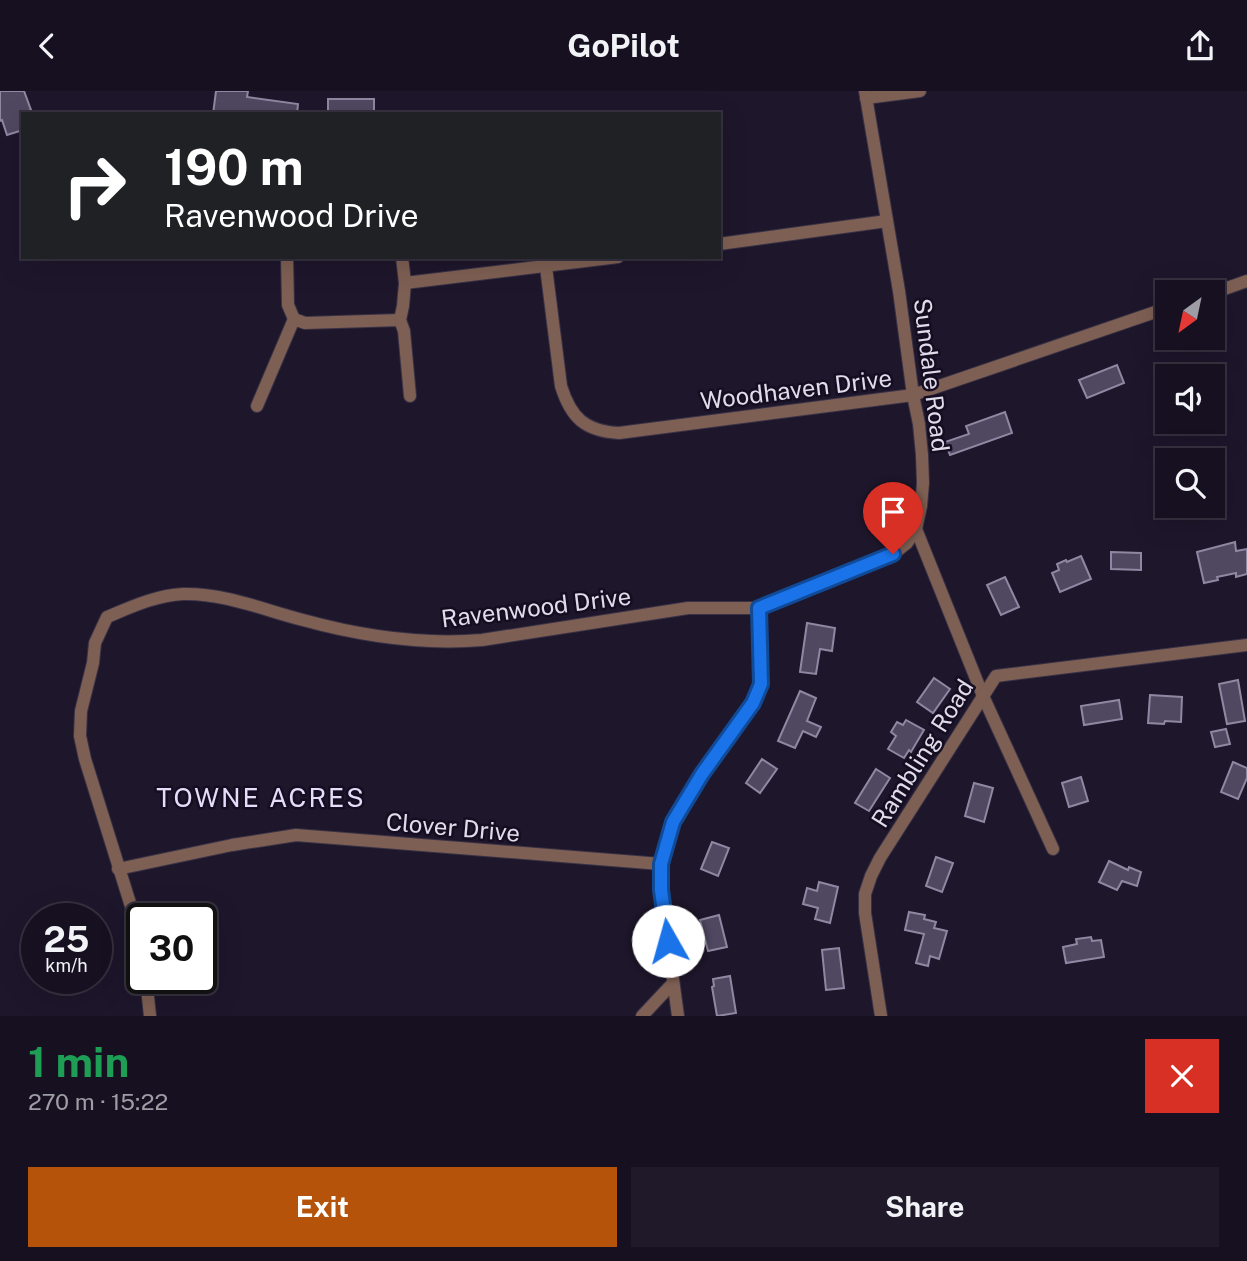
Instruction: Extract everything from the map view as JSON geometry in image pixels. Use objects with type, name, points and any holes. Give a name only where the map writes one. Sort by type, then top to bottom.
[{"type":"street","points":[[865,95],[920,91]]},
{"type":"street","name":"Sundale Road","points":[[865,95],[900,291],[919,425],[923,483],[916,529]]},
{"type":"street","points":[[721,244],[887,221]]},
{"type":"street","points":[[287,259],[288,305],[295,320],[305,323],[400,320]]},
{"type":"street","points":[[402,259],[405,283],[400,320],[404,331],[410,396]]},
{"type":"street","points":[[405,283],[604,259]]},
{"type":"street","name":"Woodhaven Drive","points":[[546,267],[565,401],[571,412],[582,422],[594,429],[619,433],[913,395],[1155,312]]},
{"type":"street","points":[[1225,289],[1247,281]]},
{"type":"street","points":[[257,406],[295,320]]},
{"type":"street","points":[[916,529],[983,696],[1053,849]]},
{"type":"street","name":"Ravenwood Drive","points":[[118,869],[85,759],[80,736],[81,711],[95,643],[107,617],[139,603],[180,594],[203,594],[350,632],[411,640],[460,642],[688,608],[759,608],[893,554],[906,543],[916,529]]},
{"type":"street","points":[[678,1016],[661,890],[661,864],[673,822],[690,792],[753,703],[761,684],[759,608]]},
{"type":"street","name":"Rambling Road","points":[[881,1016],[865,913],[865,894],[871,876],[996,676],[1247,645]]},
{"type":"street","name":"Clover Drive","points":[[118,869],[232,845],[296,835],[661,864]]},
{"type":"street","points":[[118,869],[131,903]]},
{"type":"street","points":[[642,1016],[673,983]]},
{"type":"street","points":[[148,994],[150,1016]]},
{"type":"building","points":[[0,91],[24,91],[31,110],[21,112],[21,131],[7,135],[2,120],[0,121]]},
{"type":"building","points":[[216,91],[248,91],[247,97],[298,104],[297,112],[213,112]]},
{"type":"building","points":[[328,99],[374,99],[374,112],[328,112]]},
{"type":"building","points":[[1117,365],[1124,383],[1087,398],[1079,380]]},
{"type":"building","points":[[1005,412],[1012,433],[950,455],[945,442],[969,434],[966,426]]},
{"type":"building","points":[[1235,542],[1236,551],[1247,549],[1247,574],[1236,577],[1236,573],[1204,583],[1197,552]]},
{"type":"building","points":[[1111,552],[1141,553],[1141,570],[1111,569]]},
{"type":"building","points":[[1081,556],[1091,579],[1060,592],[1052,573],[1059,570],[1057,564]]},
{"type":"building","points":[[1005,577],[1019,607],[1001,615],[987,585]]},
{"type":"building","points":[[807,623],[835,628],[832,651],[820,649],[816,674],[800,672]]},
{"type":"building","points":[[934,678],[950,689],[933,713],[917,702]]},
{"type":"building","points":[[1238,680],[1245,721],[1227,724],[1219,684]]},
{"type":"building","points":[[800,691],[816,698],[807,721],[821,727],[816,737],[803,731],[795,748],[778,741]]},
{"type":"building","points":[[1150,695],[1182,697],[1181,722],[1148,723]]},
{"type":"building","points":[[1119,700],[1122,719],[1084,725],[1081,706]]},
{"type":"building","points":[[906,720],[924,730],[911,752],[909,750],[904,758],[888,749],[896,736],[891,732],[897,722],[903,725]]},
{"type":"building","points":[[1226,729],[1230,744],[1215,747],[1211,732]]},
{"type":"building","points":[[762,759],[777,769],[760,793],[746,783]]},
{"type":"building","points":[[1233,762],[1247,768],[1247,778],[1238,799],[1221,792]]},
{"type":"building","points":[[876,769],[890,778],[869,811],[855,803]]},
{"type":"building","points":[[1081,777],[1088,801],[1069,807],[1062,783]]},
{"type":"building","points":[[974,783],[993,788],[984,822],[965,816]]},
{"type":"building","points":[[712,842],[729,848],[718,876],[701,869]]},
{"type":"building","points":[[936,857],[953,863],[942,892],[926,886]]},
{"type":"building","points":[[1109,861],[1128,870],[1129,867],[1141,872],[1137,886],[1122,881],[1117,890],[1099,882]]},
{"type":"building","points":[[819,882],[838,887],[830,923],[815,919],[818,908],[803,904],[807,888],[817,891]]},
{"type":"building","points":[[909,912],[925,915],[924,919],[936,922],[934,928],[947,931],[939,959],[930,956],[928,966],[916,963],[924,934],[905,930]]},
{"type":"building","points":[[719,915],[727,947],[708,951],[700,920]]},
{"type":"building","points":[[1091,937],[1092,941],[1101,940],[1104,957],[1066,963],[1063,947],[1077,944],[1076,939]]},
{"type":"building","points":[[839,948],[844,988],[826,990],[822,950]]},
{"type":"building","points":[[730,976],[736,1013],[717,1016],[713,979]]},
{"type":"district","name":"TOWNE ACRES","points":[[261,797]]},
{"type":"route","points":[[668,941],[661,890],[661,864],[673,822],[702,774],[753,703],[761,684],[759,608],[893,554]]}]
